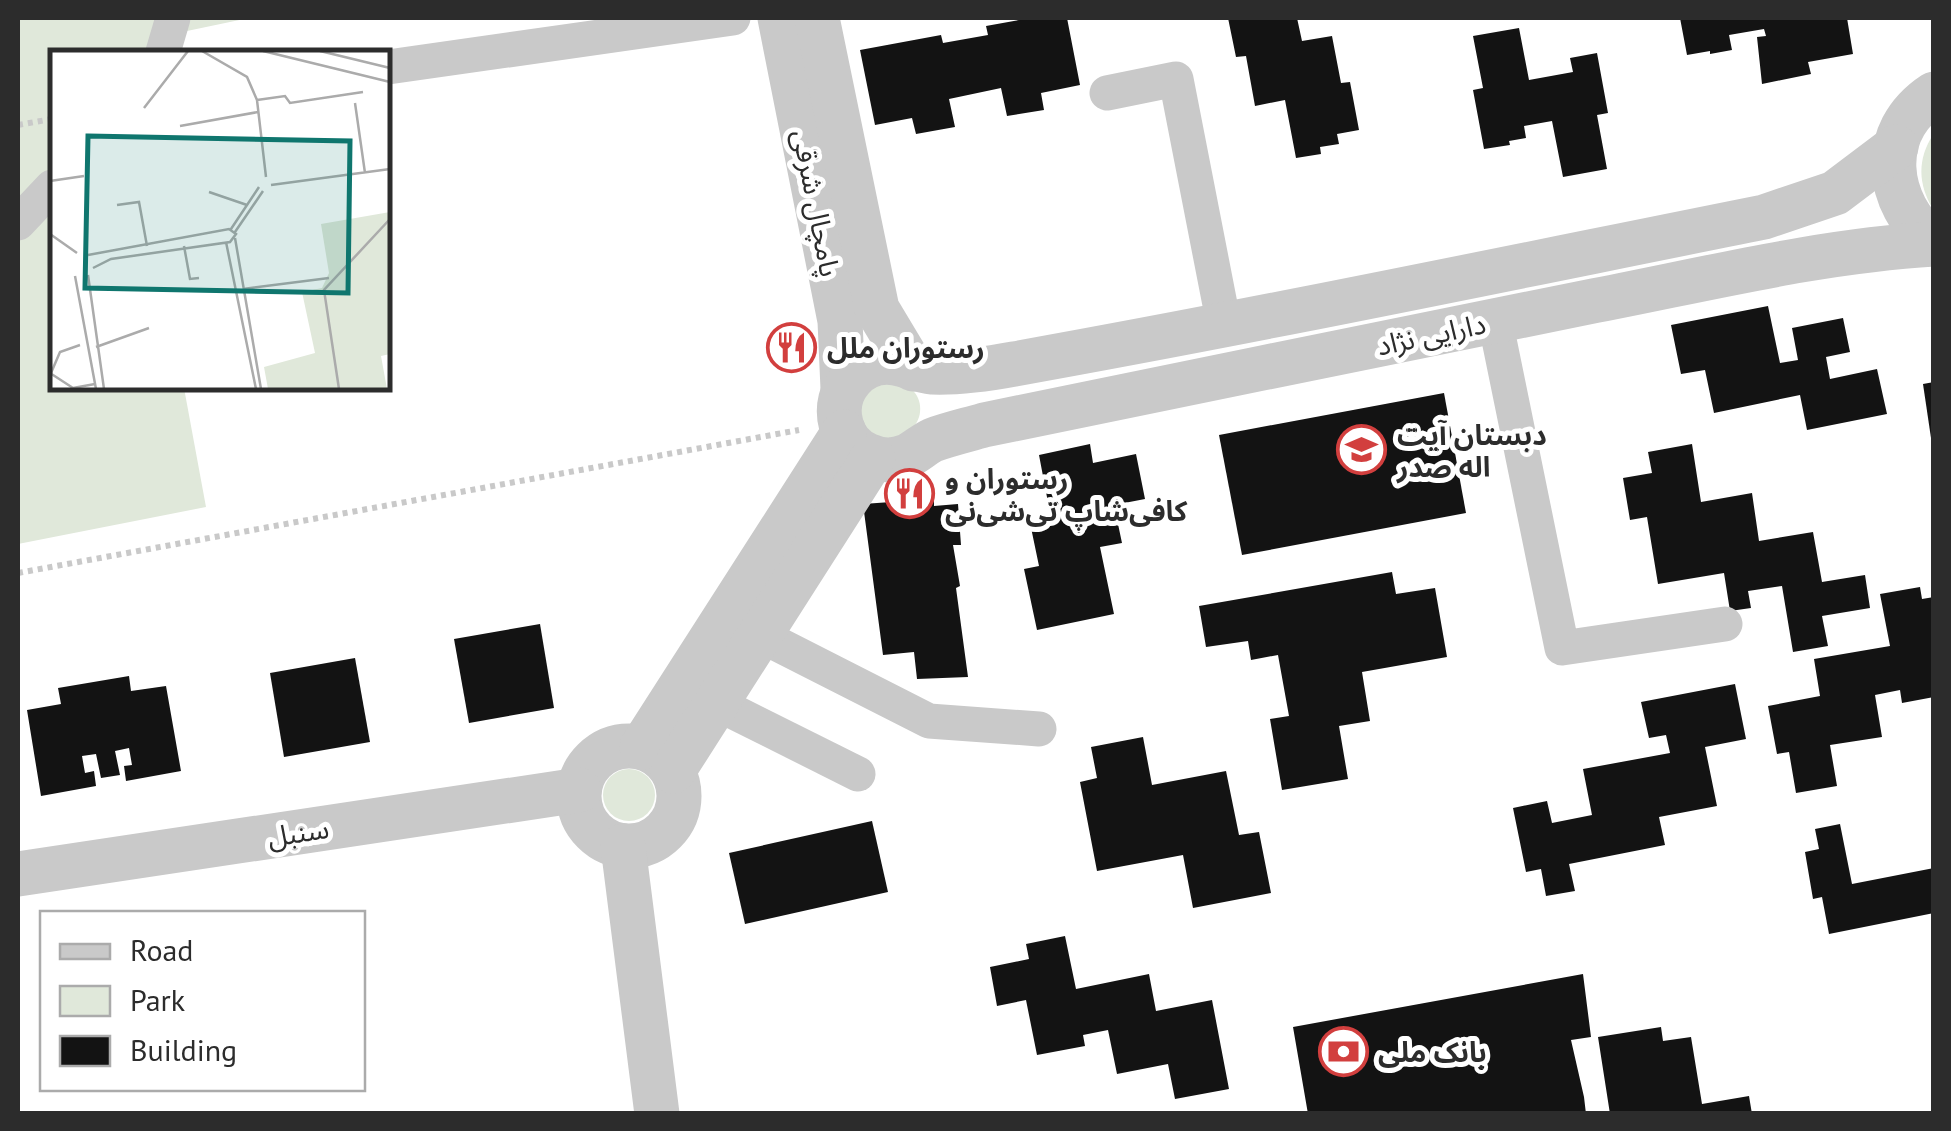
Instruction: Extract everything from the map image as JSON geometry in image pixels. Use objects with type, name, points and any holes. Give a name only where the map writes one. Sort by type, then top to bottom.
[{"type":"street","points":[[164,50],[173,18]]},
{"type":"street","points":[[390,68],[734,18]]},
{"type":"street","name":"پامچال شرقی","points":[[780,18],[840,321],[850,425]]},
{"type":"street","name":"پامچال شرقی","points":[[818,18],[877,309],[921,370]]},
{"type":"street","points":[[1107,93],[1176,79],[1224,325]]},
{"type":"street","points":[[1932,89],[1902,128],[1894,169],[1900,202],[1917,230],[1934,244]]},
{"type":"street","name":"دارایی نژاد","points":[[1896,148],[1835,194],[1764,217],[982,370],[921,370],[882,362],[853,376],[850,425],[889,460],[984,425],[1811,259],[1875,248],[1934,244]]},
{"type":"street","points":[[18,223],[50,190]]},
{"type":"street","points":[[1495,320],[1562,648],[1725,624]]},
{"type":"street","points":[[658,759],[716,703],[760,634],[850,425]]},
{"type":"street","points":[[658,759],[850,425]]},
{"type":"street","points":[[760,634],[930,721],[1039,730]]},
{"type":"street","points":[[716,703],[858,774]]},
{"type":"street","points":[[626,746],[658,759],[679,785],[676,817],[667,830],[639,846],[622,846],[594,832],[580,806],[579,790],[584,773],[594,760],[609,750],[626,746]]},
{"type":"street","name":"سنبل","points":[[18,874],[579,790]]},
{"type":"street","points":[[622,846],[657,1114]]},
{"type":"path","points":[[18,124],[50,119]]},
{"type":"path","points":[[18,573],[850,425]]},
{"type":"green space","points":[[18,18],[249,18],[187,31],[178,50],[50,50],[50,390],[184,390],[206,507],[18,544]]},
{"type":"green space","points":[[1933,135],[1933,209],[1924,191],[1921,172],[1924,153]]},
{"type":"green space","points":[[879,381],[909,388],[920,404],[916,424],[890,442],[864,431],[858,402]]},
{"type":"green space","points":[[629,769],[647,777],[655,795],[647,813],[629,821],[611,813],[603,795],[611,777]]},
{"type":"building","points":[[1030,18],[1067,18],[1080,85],[1041,93],[1044,110],[1007,116],[1001,88],[949,99],[955,127],[916,134],[912,118],[875,125],[860,50],[941,35],[943,43],[988,35],[986,26]]},
{"type":"building","points":[[1228,18],[1297,18],[1302,41],[1332,36],[1341,83],[1350,82],[1359,130],[1337,134],[1339,144],[1320,147],[1321,154],[1296,158],[1285,100],[1255,106],[1246,56],[1236,57]]},
{"type":"building","points":[[1680,18],[1847,18],[1853,54],[1808,62],[1811,74],[1762,84],[1757,37],[1766,36],[1764,29],[1729,35],[1732,50],[1687,55]]},
{"type":"building","points":[[1519,28],[1529,80],[1573,72],[1570,58],[1597,53],[1608,113],[1597,115],[1607,169],[1563,177],[1552,121],[1524,126],[1526,138],[1509,141],[1510,145],[1484,149],[1473,90],[1483,88],[1473,36]]},
{"type":"building","points":[[1768,306],[1780,363],[1798,360],[1792,328],[1843,318],[1850,352],[1826,357],[1830,379],[1877,369],[1887,414],[1807,430],[1800,395],[1714,413],[1705,370],[1681,374],[1671,325]]},
{"type":"building","points":[[1934,382],[1934,437],[1931,438],[1923,384]]},
{"type":"building","points":[[1444,393],[1466,513],[1242,555],[1219,435]]},
{"type":"building","points":[[1090,444],[1093,463],[1136,454],[1145,499],[1114,505],[1122,543],[1100,547],[1114,614],[1037,630],[1024,569],[1039,566],[1029,518],[1050,513],[1039,455]]},
{"type":"building","points":[[1692,444],[1701,502],[1752,493],[1759,541],[1813,532],[1822,582],[1865,575],[1870,608],[1822,616],[1828,646],[1793,652],[1782,586],[1748,591],[1751,608],[1730,611],[1724,573],[1658,584],[1647,517],[1630,520],[1623,478],[1652,473],[1648,452]]},
{"type":"building","points":[[934,488],[934,506],[958,504],[961,545],[953,545],[968,677],[917,679],[914,652],[883,655],[863,504],[891,502],[889,495]]},
{"type":"building","points":[[1392,572],[1396,594],[1435,588],[1447,657],[1362,672],[1370,721],[1339,726],[1348,779],[1282,790],[1270,719],[1289,716],[1278,655],[1251,660],[1248,641],[1206,647],[1199,606]]},
{"type":"building","points":[[1920,587],[1922,599],[1934,597],[1934,697],[1902,703],[1900,690],[1875,695],[1882,737],[1830,745],[1837,786],[1796,793],[1789,752],[1777,754],[1768,706],[1820,696],[1814,659],[1890,646],[1880,594]]},
{"type":"building","points":[[540,624],[554,708],[469,723],[454,639]]},
{"type":"building","points":[[355,658],[370,742],[284,757],[270,673]]},
{"type":"building","points":[[129,676],[131,691],[166,686],[181,771],[126,781],[124,766],[132,765],[129,748],[115,751],[120,775],[101,778],[96,754],[82,756],[85,773],[94,771],[96,786],[41,796],[27,710],[61,704],[58,688]]},
{"type":"building","points":[[1735,684],[1746,739],[1705,747],[1717,806],[1659,817],[1665,845],[1569,864],[1575,891],[1546,896],[1541,869],[1526,872],[1513,808],[1547,801],[1552,823],[1592,815],[1583,769],[1670,753],[1666,735],[1649,738],[1641,702]]},
{"type":"building","points":[[1143,737],[1152,785],[1226,771],[1239,835],[1259,832],[1271,893],[1193,908],[1183,855],[1097,871],[1080,782],[1097,778],[1091,747]]},
{"type":"building","points":[[872,821],[888,892],[745,924],[729,853]]},
{"type":"building","points":[[1840,824],[1852,884],[1934,868],[1934,913],[1829,934],[1822,897],[1813,899],[1805,852],[1819,849],[1815,829]]},
{"type":"building","points":[[1065,936],[1076,989],[1149,974],[1156,1011],[1212,1000],[1229,1089],[1175,1099],[1168,1064],[1117,1074],[1108,1030],[1083,1035],[1085,1046],[1037,1055],[1026,1000],[997,1006],[990,967],[1029,959],[1026,944]]},
{"type":"building","points":[[1583,974],[1591,1037],[1571,1040],[1586,1114],[1308,1114],[1293,1027]]},
{"type":"building","points":[[1661,1027],[1663,1041],[1691,1037],[1702,1104],[1749,1096],[1752,1114],[1610,1114],[1598,1037]]},
{"type":"place","name":"رستوران ملل","points":[[792,347]]},
{"type":"place","name":"دبستان آیت اله صدر","points":[[1362,450]]},
{"type":"place","name":"رستوران و کافی‌شاپ تی‌شی‌نی","points":[[910,494]]},
{"type":"place","name":"بانک ملی","points":[[1343,1051]]}]
